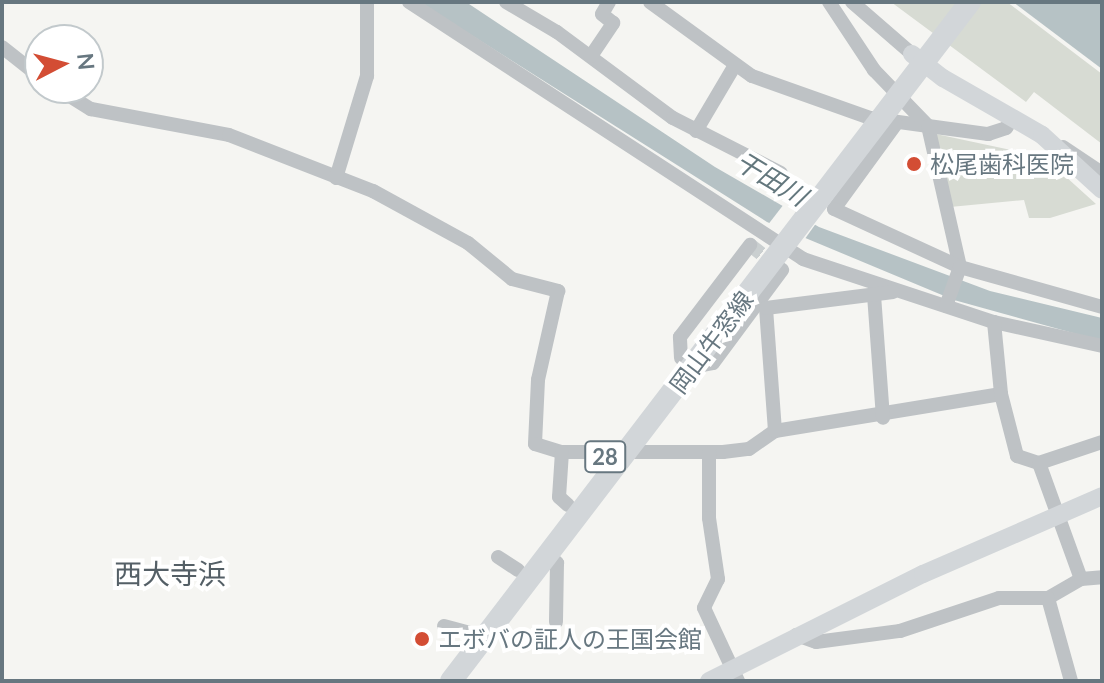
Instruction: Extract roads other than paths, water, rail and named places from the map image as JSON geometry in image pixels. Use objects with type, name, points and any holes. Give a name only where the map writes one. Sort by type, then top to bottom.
[{"type":"main road","name":"岡山牛窓線","points":[[918,58],[952,2]]},
{"type":"main road","name":"岡山牛窓線","points":[[451,681],[548,554],[618,451],[918,58],[970,2]]},
{"type":"main road","name":"岡山牛窓線","points":[[434,681],[568,505],[618,451]]},
{"type":"street","points":[[336,178],[367,76],[367,2]]},
{"type":"street","points":[[409,2],[775,246],[897,291],[947,304],[994,322],[1102,346]]},
{"type":"street","points":[[506,2],[591,56],[696,131],[781,173]]},
{"type":"street","points":[[591,56],[613,23],[602,14],[609,2]]},
{"type":"street","points":[[650,2],[735,65],[798,96],[896,124],[988,134],[1006,128],[1013,118]]},
{"type":"street","points":[[829,2],[874,70],[928,126],[959,269],[947,304]]},
{"type":"street","points":[[852,2],[918,58],[1102,173]]},
{"type":"street","points":[[2,47],[24,64]]},
{"type":"street","points":[[696,131],[735,65]]},
{"type":"street","points":[[83,104],[91,109],[229,135],[373,191],[468,243],[512,279],[558,291],[540,367],[535,444],[562,452],[709,453],[749,449],[775,431],[883,418],[1001,394]]},
{"type":"street","points":[[896,124],[834,209],[959,269],[1102,307]]},
{"type":"street","points":[[1042,135],[1102,190]]},
{"type":"street","points":[[775,246],[762,306],[775,431]]},
{"type":"street","points":[[686,362],[713,363],[762,306],[897,291]]},
{"type":"street","points":[[874,295],[883,418]]},
{"type":"street","points":[[994,322],[1001,394],[1017,456],[1039,463],[1102,442]]},
{"type":"street","points":[[562,452],[559,497],[568,505]]},
{"type":"street","points":[[709,453],[709,518],[718,579],[704,608],[735,675]]},
{"type":"street","points":[[1039,463],[1081,579]]},
{"type":"street","points":[[709,681],[735,675],[795,635],[1102,496]]},
{"type":"street","points":[[548,554],[557,563],[556,622]]},
{"type":"street","points":[[498,557],[518,570]]},
{"type":"street","points":[[795,635],[816,642],[900,631],[999,598],[1048,598],[1081,579],[1102,577]]},
{"type":"street","points":[[1048,598],[1071,681]]},
{"type":"street","points":[[444,626],[471,633]]},
{"type":"tunnel","points":[[750,245],[778,267]]},
{"type":"place","name":"松尾歯科医院","points":[[914,164]]},
{"type":"place","name":"エボバの証人の王国会館","points":[[422,639]]},
{"type":"district","name":"西大寺浜","points":[[170,573]]},
{"type":"water label","name":"干田川","points":[[771,179]]}]
